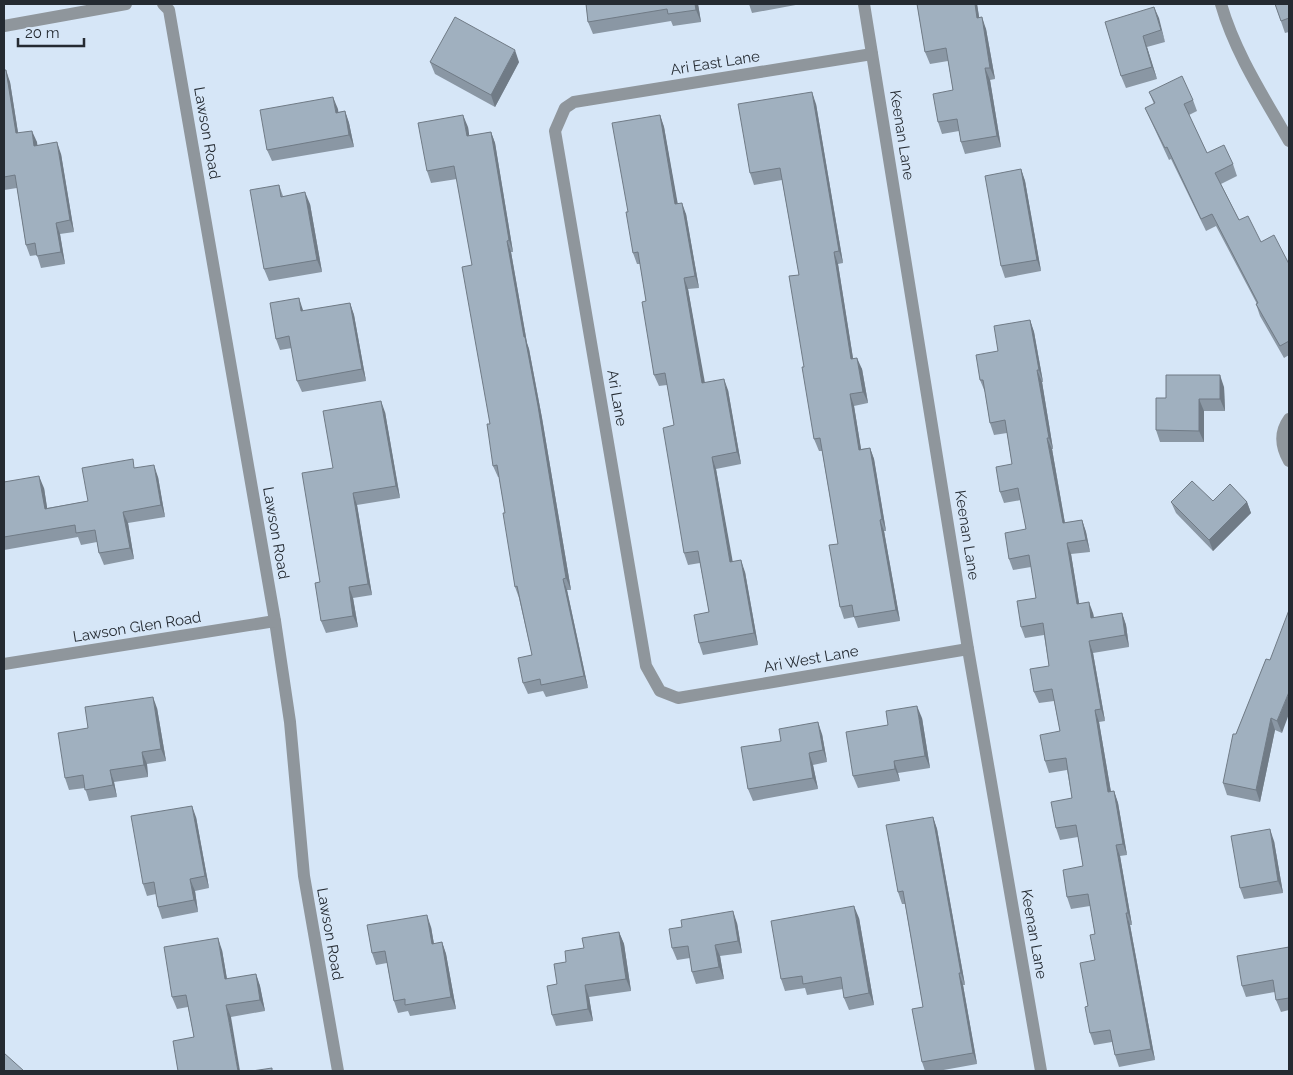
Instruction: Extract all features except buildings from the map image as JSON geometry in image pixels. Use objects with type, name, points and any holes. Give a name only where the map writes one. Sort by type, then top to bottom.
[{"type":"street","points":[[4,26],[126,4]]},
{"type":"street","name":"Lawson Road","points":[[163,4],[169,10],[275,621],[290,722],[304,876],[338,1071]]},
{"type":"street","name":"Keenan Lane","points":[[864,4],[968,649],[1042,1071]]},
{"type":"street","points":[[1221,4],[1225,18],[1245,62],[1289,141]]},
{"type":"street","name":"Ari East Lane","points":[[565,108],[574,102],[872,54]]},
{"type":"street","name":"Ari Lane","points":[[565,108],[555,131],[646,666],[660,691]]},
{"type":"street","points":[[1289,419],[1282,437],[1283,446],[1289,461]]},
{"type":"street","name":"Lawson Glen Road","points":[[4,664],[275,621]]},
{"type":"street","name":"Ari West Lane","points":[[660,691],[678,698],[968,649]]}]
